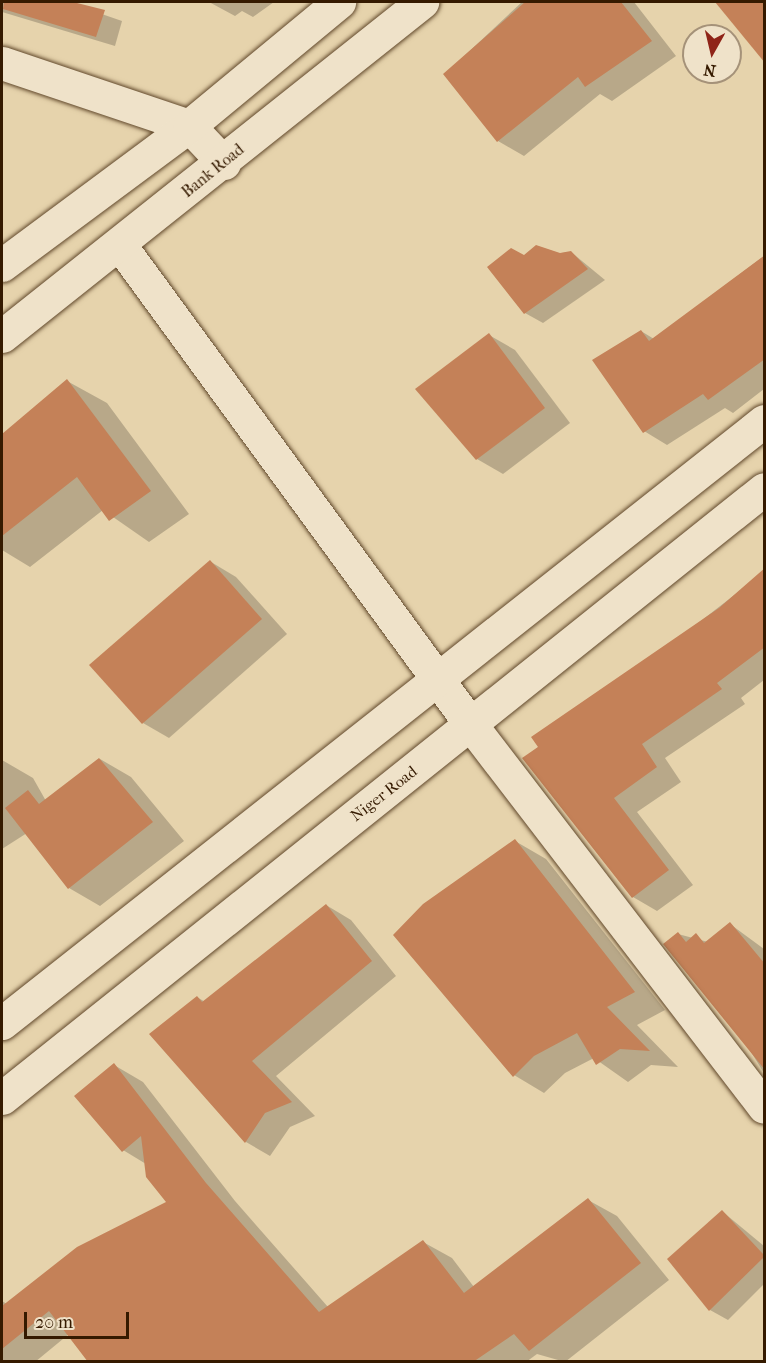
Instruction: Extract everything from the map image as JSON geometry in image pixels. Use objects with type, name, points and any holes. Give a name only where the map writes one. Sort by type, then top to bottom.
[{"type":"street","points":[[2,266],[189,126],[339,2]]},
{"type":"street","name":"Bank Road","points":[[2,336],[224,163],[422,2]]},
{"type":"street","points":[[2,63],[189,126],[224,163]]},
{"type":"street","points":[[120,245],[442,680],[471,725],[765,1107]]},
{"type":"street","points":[[2,1023],[442,680],[765,421]]},
{"type":"street","name":"Niger Road","points":[[2,1098],[765,489]]},
{"type":"building","points":[[4,2],[73,2],[105,10],[96,37],[3,9]]},
{"type":"building","points":[[525,2],[621,2],[652,41],[585,87],[578,77],[497,142],[443,74]]},
{"type":"building","points":[[715,2],[765,2],[765,63],[742,35],[742,24],[733,24]]},
{"type":"building","points":[[536,245],[560,253],[571,251],[588,269],[524,314],[487,267],[511,248],[524,255]]},
{"type":"building","points":[[765,255],[765,359],[708,400],[703,394],[643,433],[592,360],[641,330],[649,341]]},
{"type":"building","points":[[489,333],[545,408],[476,460],[415,389]]},
{"type":"building","points":[[67,379],[151,491],[109,521],[77,477],[2,536],[2,434]]},
{"type":"building","points":[[210,560],[262,619],[142,724],[89,665]]},
{"type":"building","points":[[765,568],[765,647],[717,683],[722,689],[642,744],[657,767],[614,798],[669,870],[632,898],[522,758],[538,747],[531,737],[719,608]]},
{"type":"building","points":[[99,758],[153,822],[68,889],[5,808],[28,790],[39,804]]},
{"type":"building","points":[[515,839],[635,992],[607,1007],[650,1051],[620,1049],[596,1065],[577,1033],[534,1056],[513,1077],[393,935],[423,904]]},
{"type":"building","points":[[326,904],[372,961],[252,1061],[292,1102],[265,1113],[245,1143],[149,1034],[197,996],[202,1002]]},
{"type":"building","points":[[730,922],[765,964],[765,1070],[663,944],[678,932],[686,942],[696,933],[704,943]]},
{"type":"building","points":[[114,1063],[206,1183],[319,1312],[423,1240],[464,1293],[588,1198],[641,1263],[529,1351],[514,1334],[473,1362],[88,1362],[49,1311],[2,1349],[2,1306],[77,1247],[166,1202],[146,1177],[141,1136],[122,1152],[74,1096]]},
{"type":"building","points":[[722,1210],[765,1256],[709,1311],[667,1259]]}]
